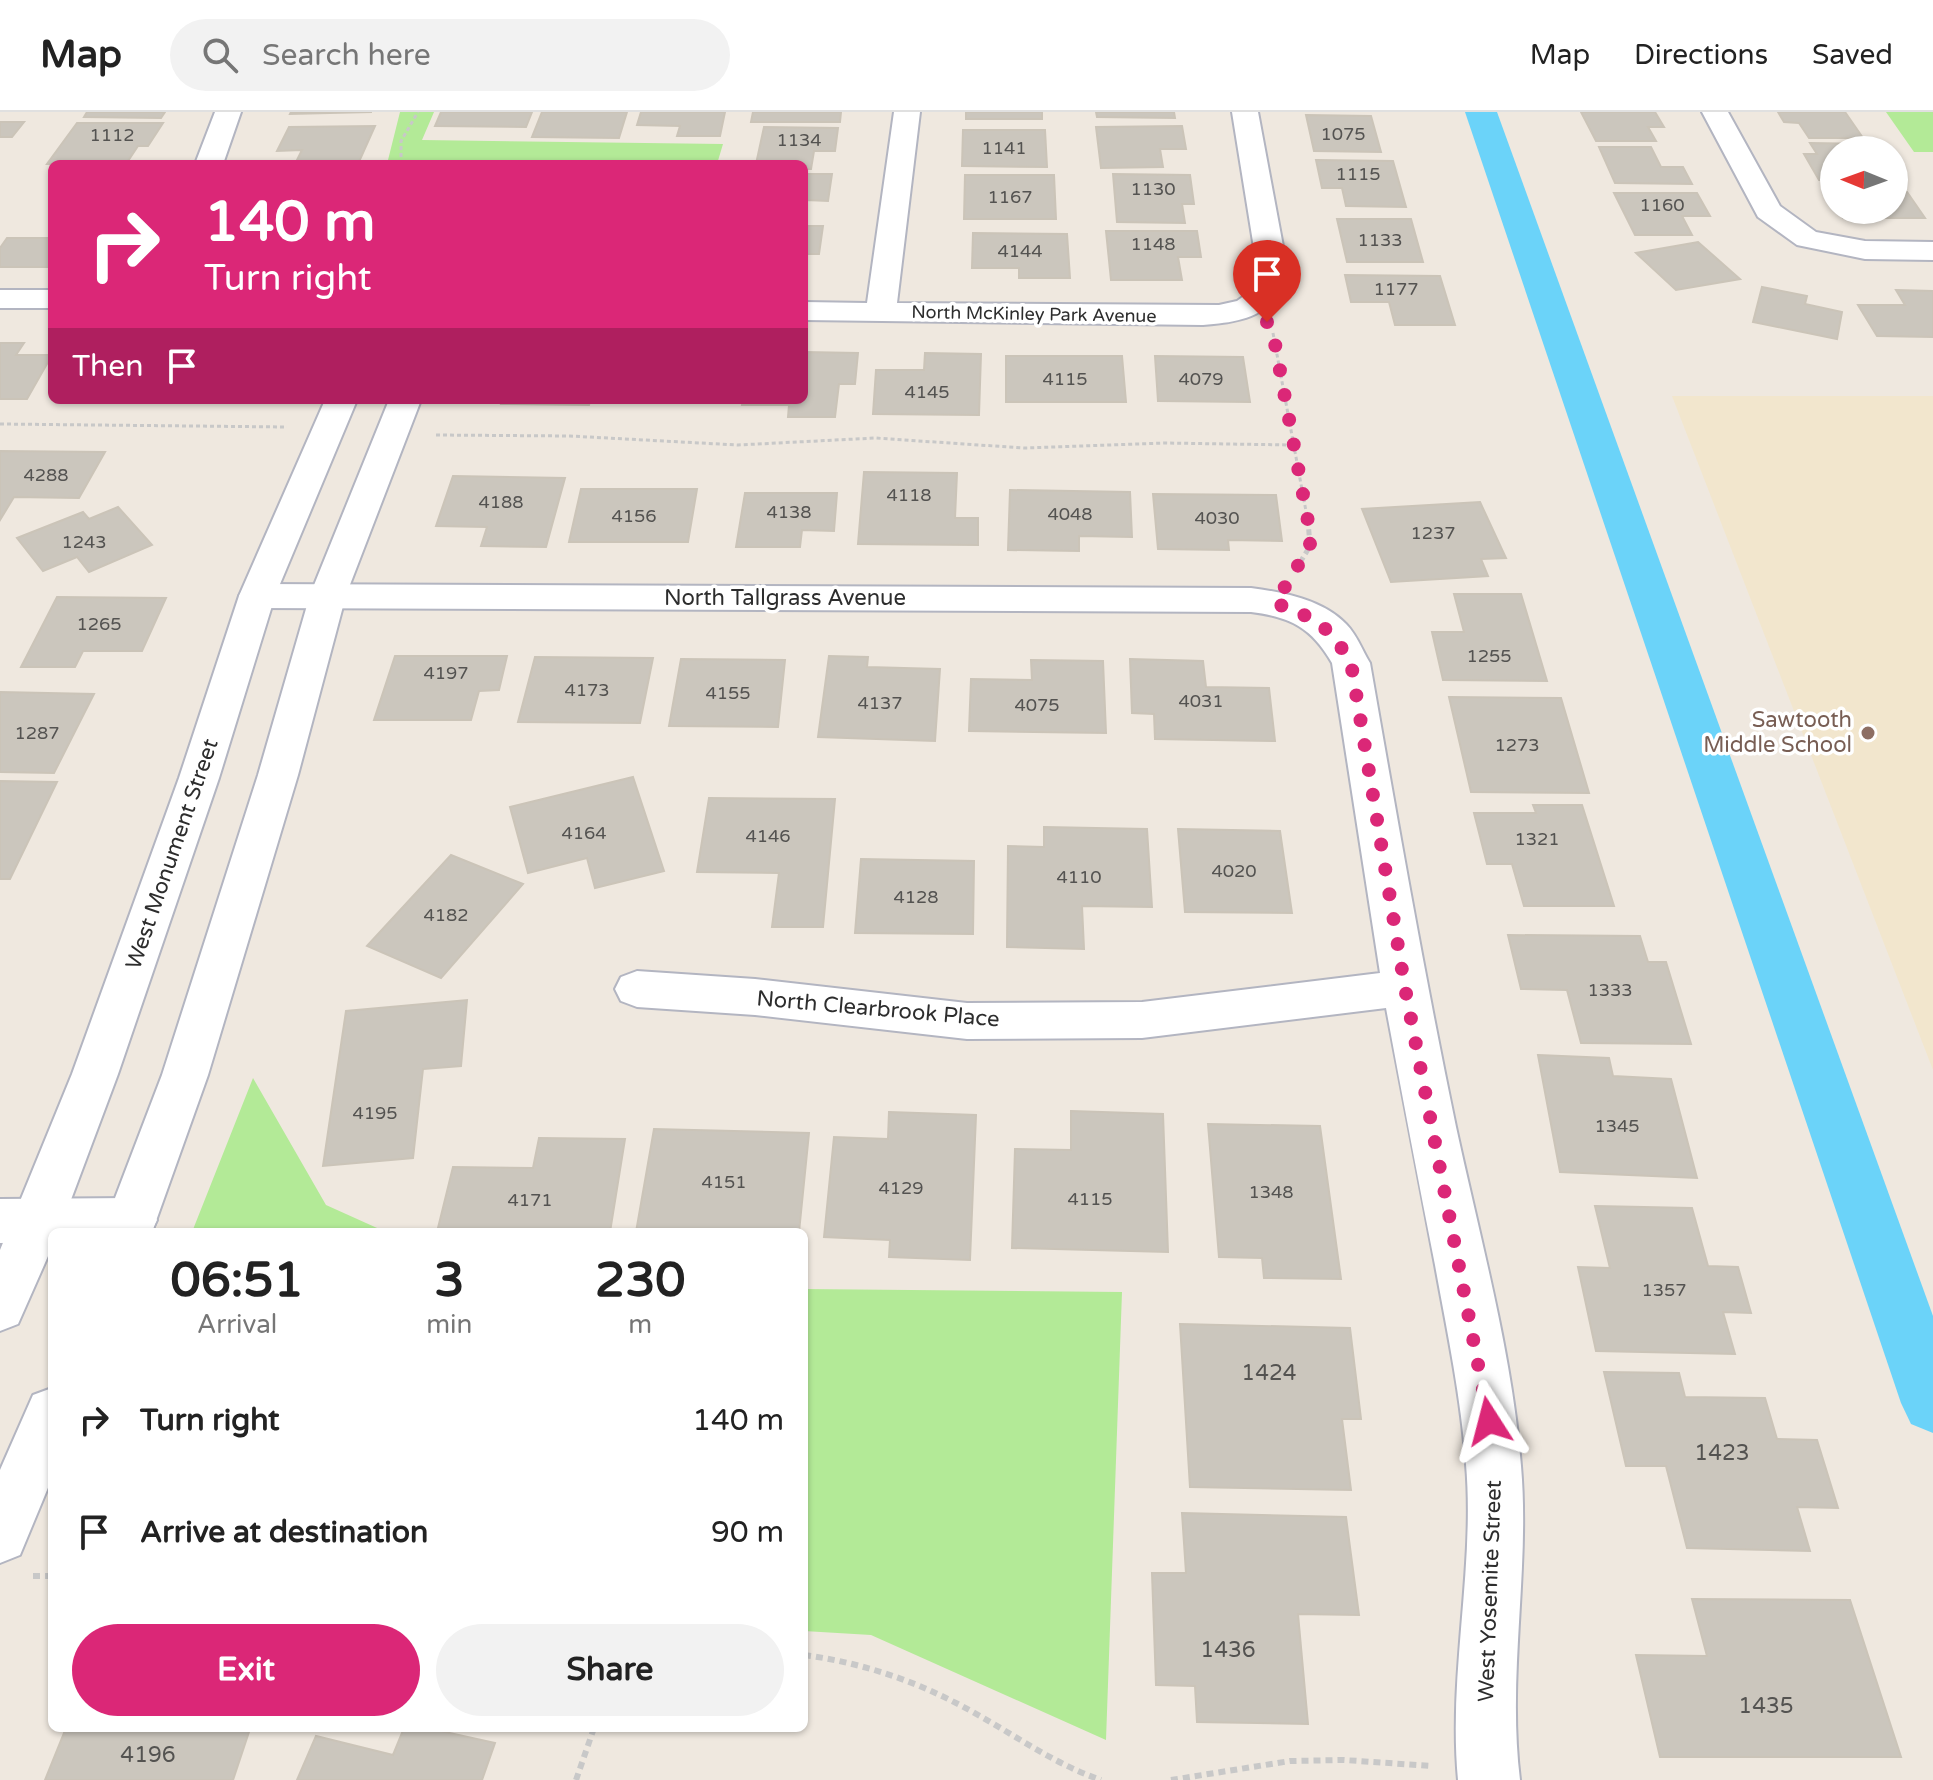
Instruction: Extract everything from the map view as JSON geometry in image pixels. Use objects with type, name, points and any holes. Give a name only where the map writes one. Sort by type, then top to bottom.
[{"type":"street","points":[[210,160],[228,112]]},
{"type":"street","points":[[881,312],[907,112]]},
{"type":"street","points":[[1245,112],[1273,273],[1263,311]]},
{"type":"street","points":[[1715,112],[1768,211],[1807,239],[1865,250],[1933,251]]},
{"type":"street","points":[[0,299],[48,299]]},
{"type":"street","name":"North McKinley Park Avenue","points":[[808,311],[1218,314],[1248,308],[1263,311]]},
{"type":"street","points":[[19,1221],[129,1226],[185,1075],[278,775],[328,595],[403,404]]},
{"type":"street","name":"West Monument Street","points":[[0,1308],[19,1221],[95,1074],[199,778],[257,596],[335,414]]},
{"type":"street","name":"North Tallgrass Avenue","points":[[257,596],[1292,609]]},
{"type":"street","name":"West Yosemite Street","points":[[1292,609],[1334,634],[1351,663],[1405,988],[1486,1397],[1494,1467],[1495,1554],[1487,1664],[1488,1775]]},
{"type":"street","name":"North Clearbrook Place","points":[[637,989],[755,997],[967,1021],[1142,1020],[1405,988]]},
{"type":"street","points":[[0,1535],[48,1422]]},
{"type":"path","points":[[401,160],[401,141],[418,112]]},
{"type":"path","points":[[1263,311],[1273,333],[1310,532],[1310,546],[1292,609]]},
{"type":"path","points":[[0,424],[335,414]]},
{"type":"path","points":[[436,435],[570,436],[738,445],[875,438],[1051,449],[1164,443],[1293,445]]},
{"type":"path","points":[[808,1656],[876,1669],[912,1682],[980,1716],[1054,1760],[1101,1780]]},
{"type":"path","points":[[576,1780],[593,1732]]},
{"type":"path","points":[[1171,1780],[1290,1761],[1344,1760],[1488,1775]]},
{"type":"shaded area","name":"Sawtooth Middle School","points":[[1672,396],[1933,396],[1933,1070]]},
{"type":"green space","points":[[400,112],[434,112],[422,140],[723,144],[718,160],[388,160]]},
{"type":"green space","points":[[1886,112],[1933,112],[1933,152],[1914,152],[1908,143],[1908,136],[1903,136]]},
{"type":"green space","points":[[253,1078],[326,1205],[377,1228],[194,1228]]},
{"type":"green space","points":[[808,1289],[1122,1292],[1106,1740],[871,1635],[808,1631]]},
{"type":"building","points":[[87,112],[165,112],[161,118],[84,117]]},
{"type":"building","points":[[291,112],[372,112],[290,114]]},
{"type":"building","points":[[441,112],[532,112],[526,127],[435,126]]},
{"type":"building","points":[[542,112],[627,112],[619,138],[532,137]]},
{"type":"building","points":[[641,112],[725,112],[720,136],[677,136],[680,126],[637,125]]},
{"type":"building","points":[[753,112],[841,112],[840,122],[751,122]]},
{"type":"building","points":[[966,112],[1042,112],[1042,119],[966,119]]},
{"type":"building","points":[[1096,112],[1174,112],[1175,118],[1097,117]]},
{"type":"building","points":[[1581,112],[1655,112],[1664,127],[1648,127],[1656,141],[1596,141]]},
{"type":"building","points":[[1778,112],[1845,112],[1862,136],[1809,138],[1799,123],[1784,122]]},
{"type":"building","points":[[1306,115],[1371,116],[1381,152],[1314,151]]},
{"type":"building","points":[[0,122],[24,122],[12,137],[0,137]]},
{"type":"building","points":[[77,123],[163,123],[148,146],[138,146],[129,160],[50,160]]},
{"type":"building","points":[[375,126],[360,160],[297,160],[302,150],[277,151],[289,127]]},
{"type":"building","points":[[1182,126],[1186,149],[1160,149],[1163,167],[1101,168],[1096,127]]},
{"type":"building","points":[[764,127],[838,128],[835,151],[814,151],[811,169],[808,169],[808,160],[757,160]]},
{"type":"building","points":[[963,130],[1045,130],[1047,167],[962,166]]},
{"type":"building","points":[[1810,143],[1820,143],[1820,180],[1804,154],[1817,154]]},
{"type":"building","points":[[1599,147],[1651,147],[1661,167],[1683,167],[1692,184],[1615,183]]},
{"type":"building","points":[[1316,160],[1393,161],[1406,207],[1346,206],[1342,188],[1322,188]]},
{"type":"building","points":[[808,174],[832,174],[828,201],[808,200]]},
{"type":"building","points":[[1113,174],[1190,175],[1194,204],[1182,204],[1185,223],[1117,222]]},
{"type":"building","points":[[965,175],[1054,175],[1056,219],[964,219]]},
{"type":"building","points":[[1614,193],[1697,193],[1710,216],[1682,216],[1692,235],[1635,235]]},
{"type":"building","points":[[1908,193],[1925,218],[1908,218]]},
{"type":"building","points":[[1337,219],[1411,219],[1423,262],[1347,262]]},
{"type":"building","points":[[808,226],[823,226],[819,254],[808,254]]},
{"type":"building","points":[[1106,231],[1197,231],[1201,257],[1178,257],[1182,280],[1111,280]]},
{"type":"building","points":[[973,233],[1067,234],[1070,278],[1019,278],[1019,268],[972,268]]},
{"type":"building","points":[[7,238],[48,238],[48,267],[0,267],[0,248]]},
{"type":"building","points":[[1698,242],[1740,279],[1676,290],[1636,253]]},
{"type":"building","points":[[1345,275],[1440,276],[1455,325],[1395,325],[1389,302],[1351,302]]},
{"type":"building","points":[[1762,287],[1807,296],[1805,304],[1842,312],[1837,339],[1753,322]]},
{"type":"building","points":[[1896,290],[1933,291],[1933,337],[1877,336],[1858,305],[1905,305]]},
{"type":"building","points":[[0,343],[24,343],[16,355],[48,355],[48,362],[27,399],[0,399]]},
{"type":"building","points":[[808,352],[858,353],[855,384],[839,384],[835,417],[788,417],[789,405],[742,405],[808,404]]},
{"type":"building","points":[[925,353],[981,354],[979,415],[873,414],[876,370],[924,370]]},
{"type":"building","points":[[1006,356],[1122,356],[1126,402],[1006,402]]},
{"type":"building","points":[[1155,356],[1243,357],[1250,402],[1158,401]]},
{"type":"building","points":[[501,404],[589,404],[589,405]]},
{"type":"building","points":[[0,451],[105,452],[79,498],[14,497],[0,520]]},
{"type":"building","points":[[864,472],[957,473],[955,518],[978,518],[978,545],[858,544]]},
{"type":"building","points":[[453,476],[565,478],[546,547],[481,546],[487,527],[436,526]]},
{"type":"building","points":[[581,489],[697,489],[688,542],[569,542]]},
{"type":"building","points":[[1010,490],[1130,492],[1132,537],[1079,536],[1079,551],[1008,550]]},
{"type":"building","points":[[745,493],[837,493],[834,531],[802,530],[800,547],[736,547]]},
{"type":"building","points":[[1153,494],[1276,495],[1282,541],[1228,540],[1229,550],[1158,549]]},
{"type":"building","points":[[1480,502],[1506,558],[1481,559],[1488,576],[1391,582],[1362,509]]},
{"type":"building","points":[[118,507],[152,545],[89,572],[77,557],[43,571],[17,538],[83,512],[89,519]]},
{"type":"building","points":[[1454,594],[1521,594],[1547,681],[1443,680],[1432,632],[1464,632]]},
{"type":"building","points":[[57,597],[166,598],[142,651],[83,651],[75,667],[21,667]]},
{"type":"building","points":[[395,656],[507,656],[499,690],[479,691],[471,720],[374,720]]},
{"type":"building","points":[[829,656],[868,657],[867,667],[940,669],[935,741],[818,737]]},
{"type":"building","points":[[535,657],[653,658],[640,723],[518,722]]},
{"type":"building","points":[[681,659],[785,660],[778,727],[669,726]]},
{"type":"building","points":[[1130,659],[1203,661],[1206,687],[1269,688],[1275,741],[1155,739],[1154,714],[1132,713]]},
{"type":"building","points":[[1031,660],[1103,661],[1106,733],[969,731],[971,679],[1032,680]]},
{"type":"building","points":[[0,692],[94,694],[54,773],[0,772]]},
{"type":"building","points":[[1449,697],[1561,698],[1589,793],[1471,792]]},
{"type":"building","points":[[633,777],[664,871],[595,888],[587,858],[528,873],[510,807]]},
{"type":"building","points":[[0,781],[57,782],[10,879],[0,879]]},
{"type":"building","points":[[709,798],[835,799],[823,927],[772,927],[779,873],[697,872]]},
{"type":"building","points":[[1533,805],[1582,805],[1614,906],[1524,906],[1512,864],[1487,864],[1474,813],[1536,813]]},
{"type":"building","points":[[1044,827],[1147,829],[1152,907],[1082,906],[1084,949],[1007,947],[1008,846],[1044,847]]},
{"type":"building","points":[[1178,829],[1280,831],[1292,913],[1185,912]]},
{"type":"building","points":[[451,855],[523,884],[441,978],[367,946]]},
{"type":"building","points":[[861,859],[974,861],[973,934],[855,933]]},
{"type":"building","points":[[1508,935],[1640,936],[1648,962],[1666,962],[1691,1044],[1581,1043],[1567,990],[1521,989]]},
{"type":"building","points":[[467,1000],[461,1066],[423,1069],[413,1158],[323,1166],[346,1011]]},
{"type":"building","points":[[1538,1055],[1609,1058],[1613,1076],[1671,1079],[1697,1178],[1560,1172]]},
{"type":"building","points":[[1071,1111],[1163,1114],[1168,1252],[1012,1248],[1015,1149],[1071,1150]]},
{"type":"building","points":[[889,1112],[976,1115],[970,1260],[889,1257],[890,1240],[824,1237],[834,1137],[888,1139]]},
{"type":"building","points":[[1208,1124],[1320,1126],[1341,1279],[1264,1278],[1262,1258],[1219,1257]]},
{"type":"building","points":[[654,1129],[809,1133],[799,1228],[637,1228]]},
{"type":"building","points":[[539,1138],[625,1139],[611,1228],[438,1228],[453,1167],[533,1168]]},
{"type":"building","points":[[1595,1206],[1692,1208],[1708,1266],[1738,1267],[1751,1313],[1723,1312],[1735,1354],[1596,1351],[1578,1267],[1610,1268]]},
{"type":"building","points":[[1180,1324],[1350,1328],[1361,1419],[1342,1419],[1351,1490],[1190,1487]]},
{"type":"building","points":[[1604,1372],[1679,1373],[1685,1397],[1765,1398],[1777,1439],[1817,1440],[1838,1508],[1797,1507],[1810,1551],[1687,1548],[1666,1466],[1626,1466]]},
{"type":"building","points":[[1182,1513],[1346,1517],[1359,1615],[1298,1614],[1308,1724],[1197,1722],[1195,1686],[1156,1685],[1152,1573],[1186,1573]]},
{"type":"building","points":[[1692,1599],[1850,1600],[1901,1757],[1660,1757],[1636,1655],[1707,1656]]},
{"type":"building","points":[[64,1732],[249,1732],[233,1780],[45,1780]]},
{"type":"building","points":[[402,1732],[445,1732],[495,1743],[482,1780],[297,1780],[316,1736],[393,1755]]},
{"type":"waterway","points":[[1481,112],[1933,1403]]},
{"type":"place","name":"Sawtooth Middle School","points":[[1868,733]]},
{"type":"route","points":[[1267,322],[1273,333],[1310,532],[1310,546],[1305,558],[1275,603],[1310,616],[1334,634],[1351,663],[1405,988],[1489,1421]]}]
